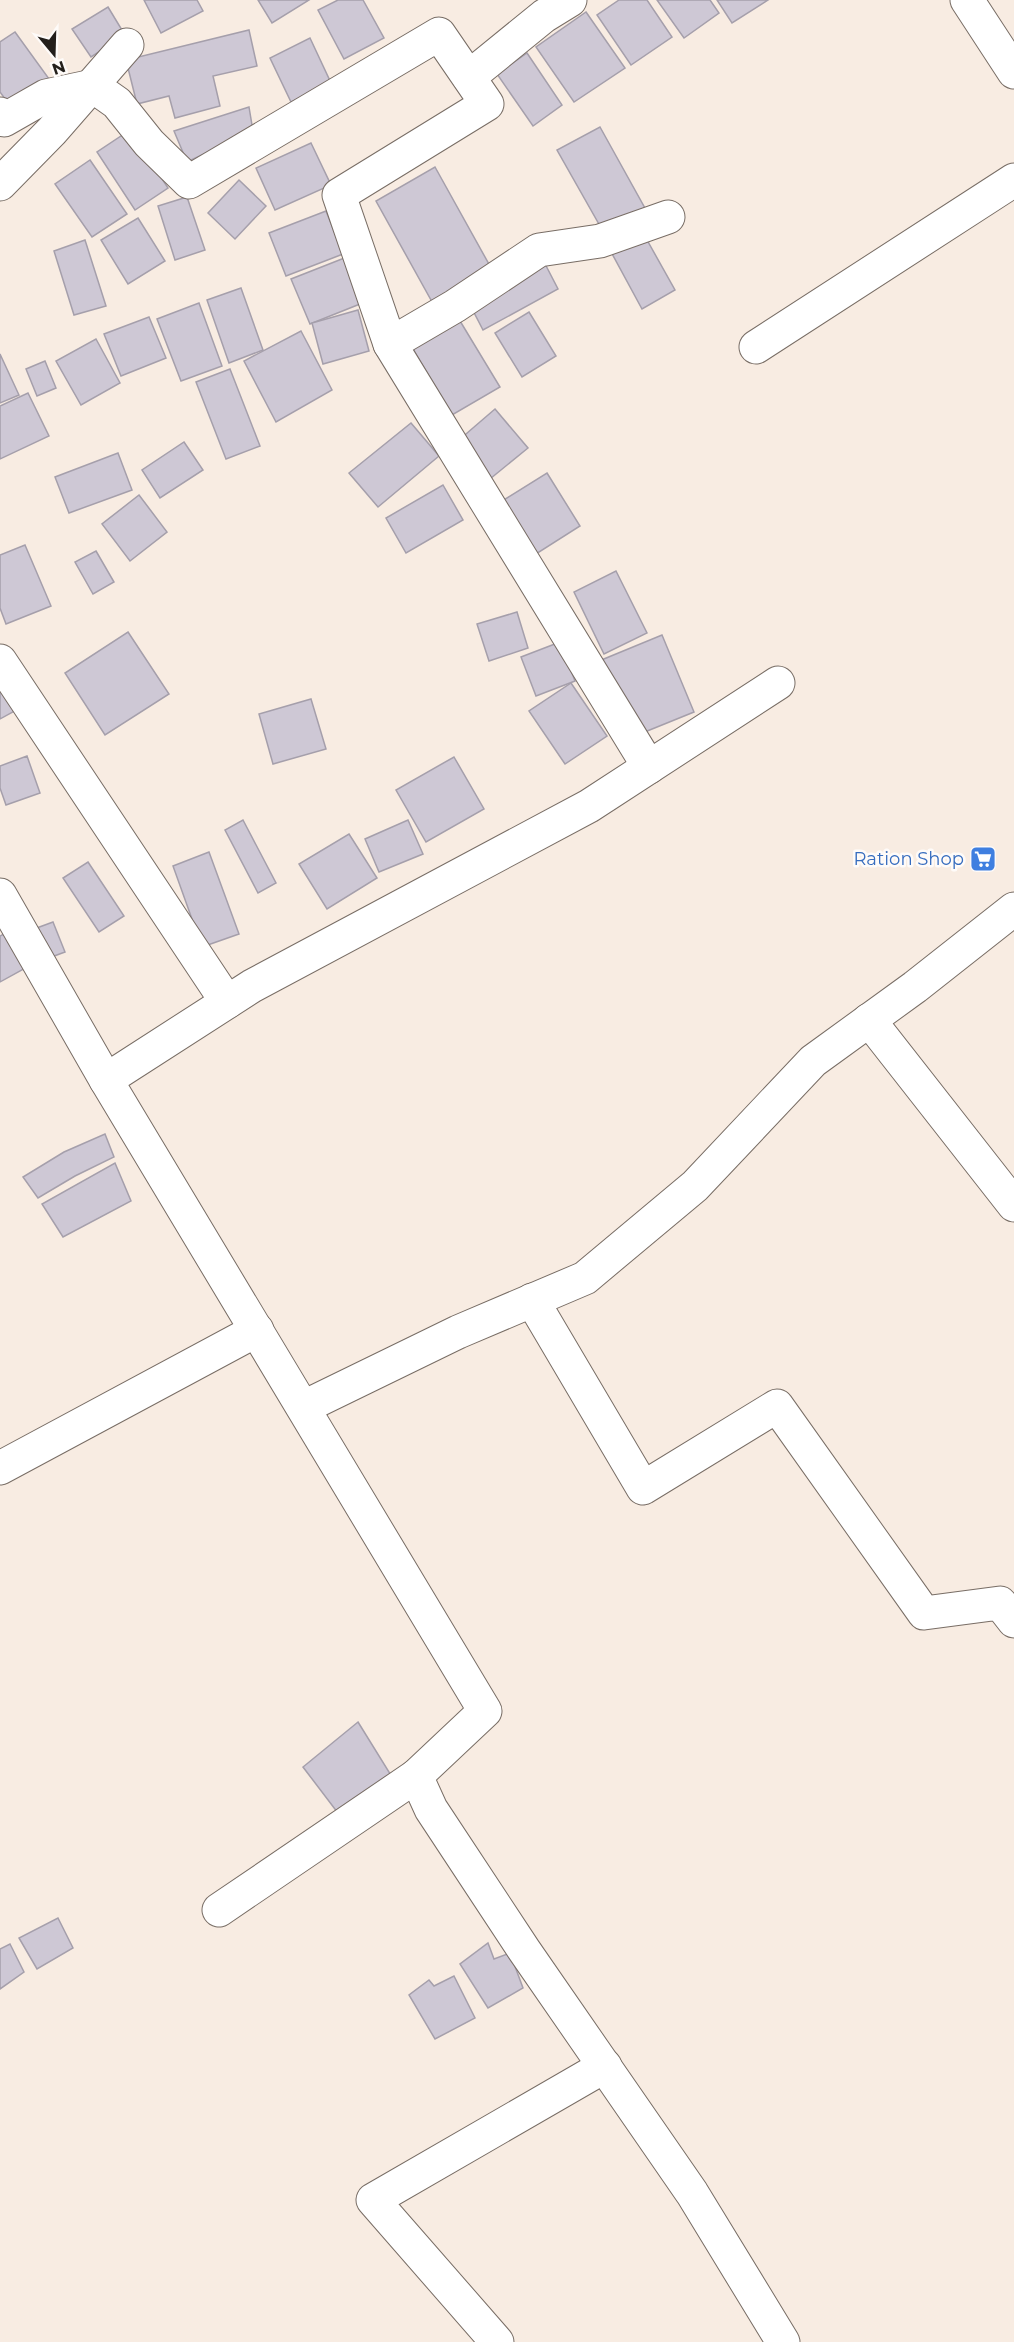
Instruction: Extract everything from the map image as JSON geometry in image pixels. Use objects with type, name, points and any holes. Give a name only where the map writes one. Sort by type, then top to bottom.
[{"type":"street","points":[[469,77],[544,16],[570,0]]},
{"type":"street","points":[[967,0],[1014,72]]},
{"type":"street","points":[[0,114],[4,120],[46,96],[93,86],[117,103],[149,143],[189,182],[439,34],[488,104],[339,195],[390,344],[649,767]]},
{"type":"street","points":[[0,184],[93,86],[128,45]]},
{"type":"street","points":[[756,347],[1014,180]]},
{"type":"street","points":[[390,344],[455,306],[539,250],[600,241],[668,217]]},
{"type":"street","points":[[0,661],[227,1002]]},
{"type":"street","points":[[106,1080],[252,986],[589,806],[778,683]]},
{"type":"street","points":[[0,896],[106,1080],[485,1711],[416,1776],[219,1910]]},
{"type":"street","points":[[304,1407],[458,1332],[585,1278],[695,1186],[813,1061],[1014,909]]},
{"type":"street","points":[[869,1020],[1014,1205]]},
{"type":"street","points":[[532,1300],[643,1488],[777,1406],[924,1613],[999,1603],[1014,1621]]},
{"type":"street","points":[[0,1468],[257,1330]]},
{"type":"street","points":[[416,1776],[431,1809],[692,2193],[783,2342]]},
{"type":"street","points":[[497,2342],[373,2200],[605,2066]]},
{"type":"building","points":[[144,0],[197,0],[203,11],[161,33]]},
{"type":"building","points":[[258,0],[309,0],[272,23]]},
{"type":"building","points":[[338,0],[363,0],[384,38],[344,59],[318,10]]},
{"type":"building","points":[[619,0],[647,0],[672,37],[631,65],[597,15]]},
{"type":"building","points":[[657,0],[710,0],[719,13],[684,38]]},
{"type":"building","points":[[717,0],[768,0],[732,23]]},
{"type":"building","points":[[108,7],[125,35],[91,57],[72,29]]},
{"type":"building","points":[[586,12],[625,68],[574,102],[536,47]]},
{"type":"building","points":[[249,30],[257,66],[213,76],[220,106],[175,118],[169,96],[137,104],[126,60]]},
{"type":"building","points":[[15,32],[52,83],[13,110],[0,92],[0,42]]},
{"type":"building","points":[[310,38],[331,83],[291,102],[270,58]]},
{"type":"building","points":[[527,53],[562,105],[533,126],[497,74]]},
{"type":"building","points":[[249,107],[253,131],[187,162],[174,131]]},
{"type":"building","points":[[600,127],[646,210],[604,233],[557,150]]},
{"type":"building","points":[[130,130],[168,188],[135,210],[97,152]]},
{"type":"building","points":[[311,143],[331,185],[275,210],[256,168]]},
{"type":"building","points":[[90,160],[127,214],[92,237],[55,184]]},
{"type":"building","points":[[435,167],[495,275],[436,309],[376,201]]},
{"type":"building","points":[[239,180],[266,206],[235,239],[208,213]]},
{"type":"building","points":[[187,197],[205,250],[175,260],[158,206]]},
{"type":"building","points":[[326,211],[343,254],[286,276],[269,233]]},
{"type":"building","points":[[138,218],[165,261],[128,284],[101,240]]},
{"type":"building","points":[[642,231],[675,290],[642,309],[610,250]]},
{"type":"building","points":[[85,240],[106,306],[74,315],[54,251]]},
{"type":"building","points":[[352,255],[370,300],[310,324],[291,279]]},
{"type":"building","points":[[542,258],[558,289],[483,330],[467,299]]},
{"type":"building","points":[[241,288],[263,350],[229,363],[207,300]]},
{"type":"building","points":[[199,303],[222,366],[181,381],[157,319]]},
{"type":"building","points":[[358,310],[369,351],[323,364],[312,323]]},
{"type":"building","points":[[529,312],[556,356],[522,377],[495,333]]},
{"type":"building","points":[[457,316],[500,387],[452,415],[410,344]]},
{"type":"building","points":[[149,317],[166,358],[121,376],[104,334]]},
{"type":"building","points":[[301,331],[332,390],[276,422],[244,361]]},
{"type":"building","points":[[96,339],[120,383],[81,405],[56,361]]},
{"type":"building","points":[[0,354],[19,395],[0,403]]},
{"type":"building","points":[[45,361],[56,388],[37,396],[26,369]]},
{"type":"building","points":[[230,369],[260,446],[226,459],[196,382]]},
{"type":"building","points":[[28,393],[49,436],[0,459],[0,406]]},
{"type":"building","points":[[495,409],[528,448],[485,483],[452,446]]},
{"type":"building","points":[[411,423],[439,456],[378,507],[349,473]]},
{"type":"building","points":[[184,442],[203,470],[160,498],[142,470]]},
{"type":"building","points":[[118,453],[132,490],[69,513],[55,477]]},
{"type":"building","points":[[547,473],[580,526],[536,554],[502,501]]},
{"type":"building","points":[[443,485],[463,520],[406,553],[386,518]]},
{"type":"building","points":[[139,495],[167,532],[130,561],[102,524]]},
{"type":"building","points":[[25,545],[51,606],[6,624],[0,608],[0,555]]},
{"type":"building","points":[[96,551],[114,582],[93,594],[75,562]]},
{"type":"building","points":[[616,571],[647,633],[604,654],[574,592]]},
{"type":"building","points":[[517,612],[528,648],[489,661],[477,624]]},
{"type":"building","points":[[128,632],[169,694],[105,735],[65,673]]},
{"type":"building","points":[[662,635],[694,712],[630,738],[599,661]]},
{"type":"building","points":[[560,642],[575,681],[536,696],[521,657]]},
{"type":"building","points":[[0,665],[22,707],[0,719]]},
{"type":"building","points":[[571,683],[607,736],[565,764],[529,711]]},
{"type":"building","points":[[311,699],[326,749],[273,764],[259,714]]},
{"type":"building","points":[[27,756],[40,793],[6,805],[0,788],[0,766]]},
{"type":"building","points":[[454,757],[484,809],[426,842],[396,790]]},
{"type":"building","points":[[243,820],[276,883],[258,893],[225,830]]},
{"type":"building","points":[[408,820],[423,854],[379,872],[365,839]]},
{"type":"building","points":[[349,834],[377,878],[327,909],[299,864]]},
{"type":"building","points":[[209,852],[239,934],[202,947],[173,866]]},
{"type":"building","points":[[88,862],[124,916],[99,932],[63,878]]},
{"type":"building","points":[[53,922],[65,952],[46,959],[34,929]]},
{"type":"building","points":[[13,929],[31,965],[0,982],[0,936]]},
{"type":"building","points":[[105,1134],[114,1157],[38,1198],[23,1177],[64,1152]]},
{"type":"building","points":[[115,1163],[131,1201],[63,1237],[42,1204]]},
{"type":"building","points":[[358,1722],[397,1785],[344,1821],[303,1767]]},
{"type":"building","points":[[58,1918],[73,1948],[37,1969],[19,1938]]},
{"type":"building","points":[[488,1943],[494,1959],[510,1953],[523,1988],[488,2008],[460,1964]]},
{"type":"building","points":[[10,1944],[24,1972],[0,1989],[0,1949]]},
{"type":"building","points":[[454,1976],[475,2018],[435,2039],[409,1995],[429,1980],[434,1986]]},
{"type":"place","name":"Ration Shop","points":[[983,859]]}]
